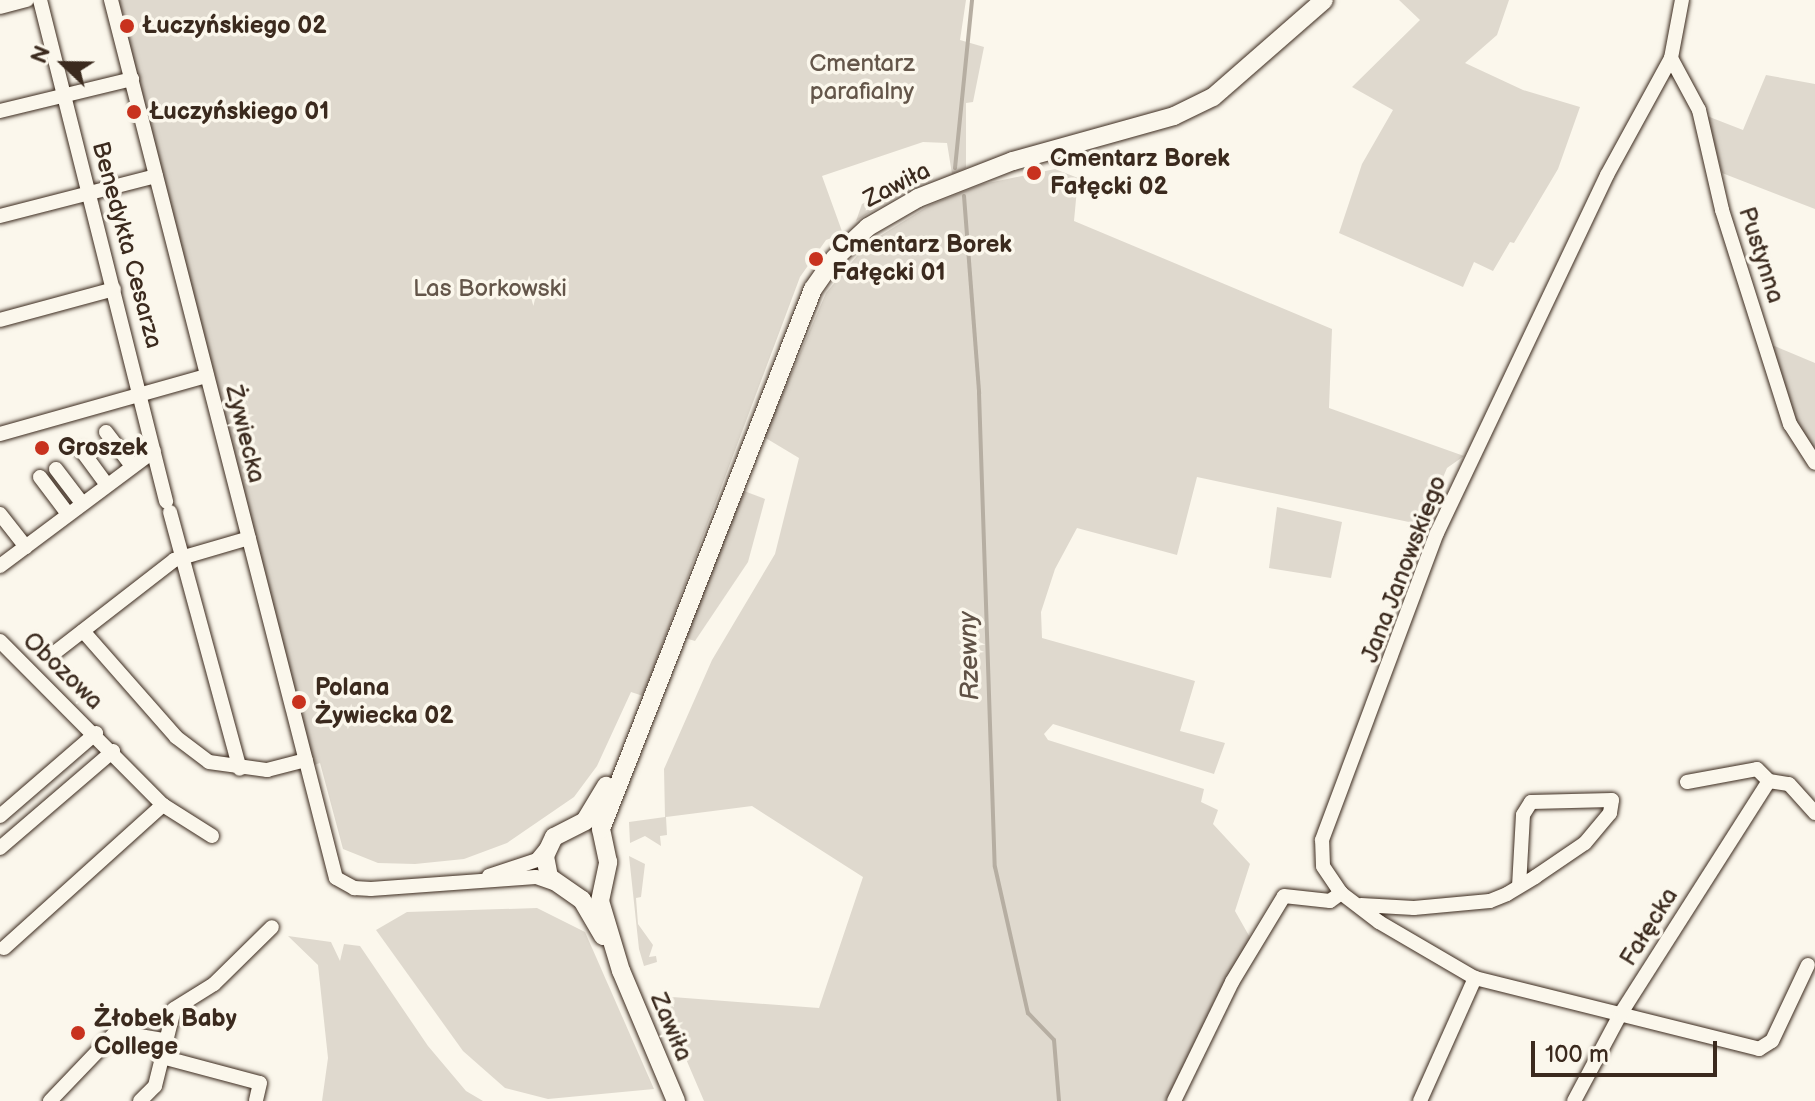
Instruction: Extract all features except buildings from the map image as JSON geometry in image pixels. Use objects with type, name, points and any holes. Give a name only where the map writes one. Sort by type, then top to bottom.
[{"type":"street","points":[[0,7],[27,0]]},
{"type":"street","name":"Benedykta Cesarza","points":[[40,0],[143,393],[141,409],[240,769]]},
{"type":"street","name":"Żywiecka","points":[[111,0],[336,878],[354,888],[371,889],[466,884]]},
{"type":"street","name":"Zawiła","points":[[621,971],[599,896],[608,862],[602,822],[796,325],[835,258],[892,211],[939,189],[1198,105],[1231,85],[1324,0]]},
{"type":"street","name":"Jana Janowskiego","points":[[1341,893],[1323,866],[1322,840],[1445,513],[1607,175],[1671,58],[1682,0]]},
{"type":"street","name":"Pustynna","points":[[1671,58],[1699,110],[1722,210],[1790,424],[1815,463]]},
{"type":"street","points":[[0,111],[132,79]]},
{"type":"street","points":[[0,216],[156,176]]},
{"type":"street","points":[[0,320],[114,289]]},
{"type":"street","points":[[2,430],[207,376]]},
{"type":"street","points":[[106,432],[132,466]]},
{"type":"street","points":[[82,451],[107,485]]},
{"type":"street","points":[[1,564],[154,451]]},
{"type":"street","points":[[56,469],[82,503]]},
{"type":"street","points":[[40,477],[68,514]]},
{"type":"street","points":[[0,514],[26,547]]},
{"type":"street","points":[[53,654],[183,556],[249,538]]},
{"type":"street","points":[[83,631],[176,737],[209,762],[240,769],[267,770],[306,760]]},
{"type":"street","name":"Obozowa","points":[[0,641],[96,733],[163,805],[212,836]]},
{"type":"street","name":"Obozowa","points":[[0,816],[96,733]]},
{"type":"street","name":"Zawiła","points":[[546,849],[560,833],[585,821],[631,742]]},
{"type":"street","points":[[0,848],[113,751]]},
{"type":"street","points":[[1687,782],[1753,769],[1769,781],[1787,782],[1815,813]]},
{"type":"street","name":"Fałęcka","points":[[1574,1101],[1621,1013],[1769,781]]},
{"type":"street","points":[[1361,905],[1469,905],[1519,886],[1585,843],[1610,813],[1612,800],[1531,802],[1523,815],[1519,886]]},
{"type":"street","points":[[4,948],[163,805]]},
{"type":"street","points":[[573,828],[587,830],[603,842]]},
{"type":"street","points":[[466,884],[533,861],[546,849]]},
{"type":"street","points":[[546,849],[546,870],[560,887]]},
{"type":"street","points":[[466,884],[536,877],[583,892],[603,878]]},
{"type":"street","name":"Zawiła","points":[[560,887],[584,903],[621,971],[676,1101]]},
{"type":"street","points":[[1174,1101],[1232,982],[1284,896],[1330,901],[1341,893],[1361,905],[1379,922],[1475,978],[1759,1049],[1772,1041],[1808,965]]},
{"type":"street","points":[[140,1101],[155,1086],[174,1009],[220,979],[272,927]]},
{"type":"street","points":[[1420,1101],[1475,978]]},
{"type":"street","points":[[50,1101],[116,1032],[164,1040]]},
{"type":"street","points":[[162,1057],[260,1083],[256,1101]]},
{"type":"green space","name":"Las Borkowski","points":[[117,0],[966,0],[960,40],[984,47],[973,102],[966,103],[966,168],[952,174],[947,143],[923,142],[822,176],[843,234],[826,240],[800,277],[643,696],[631,692],[597,766],[574,797],[507,843],[464,859],[415,864],[378,863],[343,849],[320,763],[314,765],[127,37],[132,36]]},
{"type":"green space","points":[[1399,0],[1509,0],[1497,35],[1465,63],[1523,90],[1580,107],[1558,169],[1514,243],[1510,242],[1493,271],[1474,262],[1463,287],[1339,233],[1362,164],[1393,110],[1352,87],[1420,20]]},
{"type":"green space","points":[[1766,75],[1815,84],[1815,209],[1722,173],[1707,116],[1743,130]]},
{"type":"green space","points":[[1055,169],[1078,178],[1074,221],[1332,329],[1329,408],[1464,456],[1447,468],[1423,525],[1197,477],[1177,555],[1077,528],[1055,569],[1041,612],[1042,638],[1195,681],[1180,731],[1225,743],[1214,774],[1053,724],[1044,734],[1048,740],[1204,789],[1201,802],[1218,810],[1213,824],[1250,864],[1235,911],[1252,941],[1215,1000],[1169,1101],[704,1101],[659,996],[819,1008],[863,877],[752,806],[666,817],[667,835],[660,836],[661,846],[645,836],[630,843],[629,822],[665,817],[664,769],[712,660],[775,554],[799,458],[764,437],[826,293],[867,244],[930,205],[983,184]]},
{"type":"green space","points":[[901,185],[899,194],[856,221],[862,204]]},
{"type":"green space","points":[[1772,345],[1815,363],[1815,454],[1793,417]]},
{"type":"green space","points":[[744,491],[765,499],[748,562],[695,641],[685,638]]},
{"type":"green space","points":[[1277,507],[1342,522],[1331,578],[1269,568]]},
{"type":"green space","points":[[629,856],[645,864],[641,897],[636,898],[638,924],[653,945],[649,957],[656,956],[657,962],[644,966],[639,949]]},
{"type":"green space","points":[[537,908],[585,932],[654,1089],[548,1099],[505,1088],[463,1051],[376,930],[407,912]]},
{"type":"green space","points":[[288,936],[331,942],[340,961],[344,944],[360,946],[428,1046],[466,1091],[483,1101],[322,1101],[328,1058],[318,965]]},
{"type":"waterway","name":"Rzewny","points":[[955,168],[972,0]]},
{"type":"waterway","name":"Rzewny","points":[[964,196],[979,393],[995,867],[1028,1013],[1054,1040],[1059,1101]]},
{"type":"place","name":"Łuczyńskiego 02","points":[[127,26]]},
{"type":"place","name":"Łuczyńskiego 01","points":[[134,112]]},
{"type":"place","name":"Cmentarz Borek Fałęcki 02","points":[[1034,173]]},
{"type":"place","name":"Cmentarz Borek Fałęcki 01","points":[[816,259]]},
{"type":"place","name":"Groszek","points":[[42,448]]},
{"type":"place","name":"Polana Żywiecka 02","points":[[299,702]]},
{"type":"place","name":"Żłobek Baby College","points":[[78,1033]]},
{"type":"park label","name":"Cmentarz parafialny","points":[[862,78]]}]
